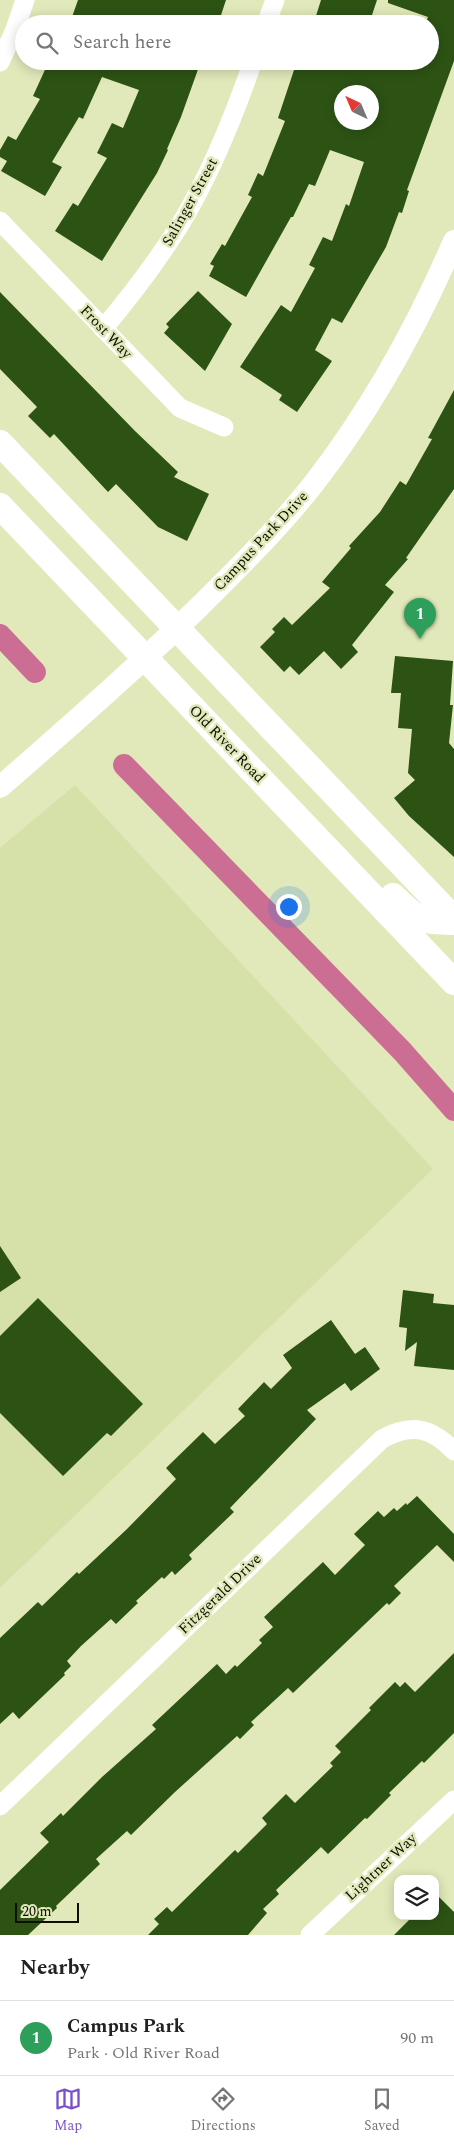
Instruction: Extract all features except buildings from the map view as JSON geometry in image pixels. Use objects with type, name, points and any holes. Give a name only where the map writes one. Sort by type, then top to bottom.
[{"type":"main road","points":[[0,443],[454,921]]},
{"type":"main road","name":"Old River Road","points":[[0,506],[454,982]]},
{"type":"main road","points":[[332,854],[352,858],[416,918],[428,921],[454,921]]},
{"type":"street","points":[[20,15],[25,0]]},
{"type":"street","points":[[269,15],[275,0]]},
{"type":"street","points":[[0,62],[15,29]]},
{"type":"street","name":"Salinger Street","points":[[103,329],[143,280],[179,227],[210,171],[235,113],[250,70]]},
{"type":"street","name":"Frost Way","points":[[0,221],[180,408],[224,427]]},
{"type":"street","name":"Campus Park Drive","points":[[0,787],[146,658],[177,628],[269,536],[314,483],[354,428],[391,370],[431,295],[454,241]]},
{"type":"street","name":"Fitzgerald Drive","points":[[0,1806],[382,1439],[396,1432],[410,1429],[426,1430],[441,1437],[454,1451]]},
{"type":"street","name":"Lightner Way","points":[[310,1935],[454,1800]]},
{"type":"shaded area","points":[[75,785],[433,1169],[0,1588],[0,848]]},
{"type":"waterway","points":[[0,635],[35,672]]},
{"type":"waterway","points":[[124,765],[402,1051],[454,1110]]},
{"type":"place","name":"Campus Park","points":[[420,639]]}]
